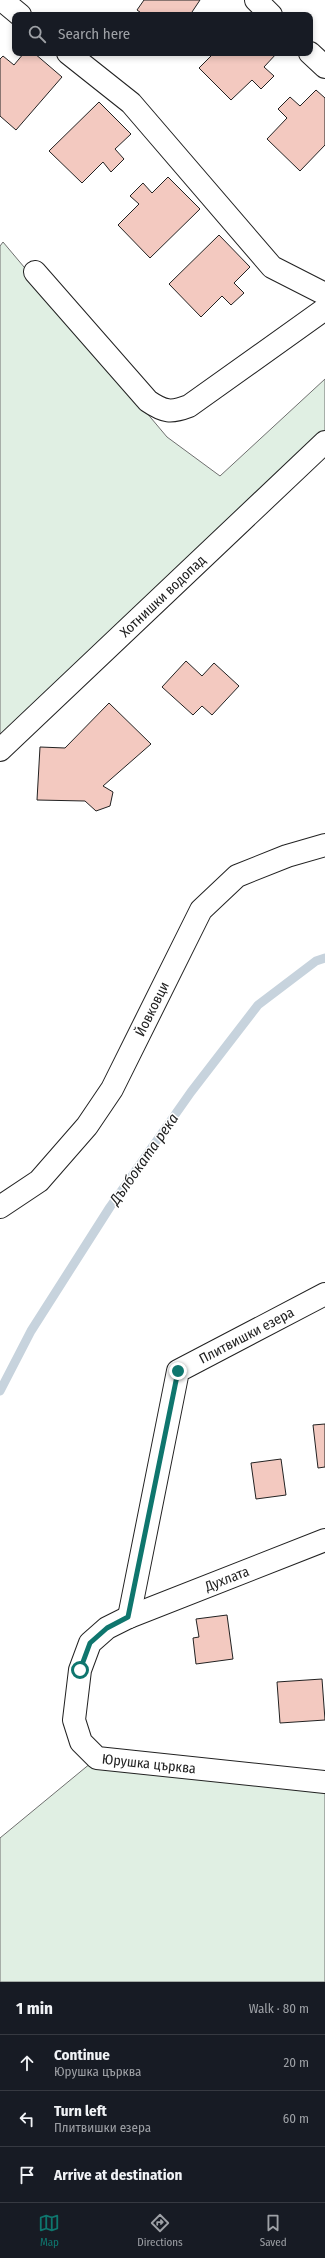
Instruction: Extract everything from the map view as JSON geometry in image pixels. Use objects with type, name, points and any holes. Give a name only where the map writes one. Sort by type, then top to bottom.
[{"type":"street","points":[[2,0],[16,12]]},
{"type":"street","points":[[256,0],[268,12]]},
{"type":"street","points":[[72,56],[131,103],[272,267],[325,294]]},
{"type":"street","points":[[313,56],[325,67]]},
{"type":"street","points":[[35,272],[148,401],[160,410],[175,412],[189,406],[325,309]]},
{"type":"street","name":"Хотнишки водопад","points":[[0,750],[325,442]]},
{"type":"street","name":"Йовковци","points":[[0,1207],[39,1181],[87,1126],[108,1095],[202,910],[237,876],[287,856],[325,845]]},
{"type":"street","name":"Плитвишки езера","points":[[128,1617],[178,1371],[325,1294]]},
{"type":"street","name":"Духлата","points":[[128,1617],[325,1540]]},
{"type":"street","name":"Юрушка църква","points":[[128,1617],[107,1628],[90,1643],[80,1670],[74,1720],[81,1742],[97,1758],[325,1782]]},
{"type":"green space","points":[[3,242],[167,437],[220,476],[325,379],[325,442],[0,750],[0,246]]},
{"type":"green space","points":[[97,1758],[325,1782],[325,1982],[0,1982],[0,1838]]},
{"type":"building","points":[[144,0],[200,0],[192,12],[140,12],[137,10]]},
{"type":"building","points":[[3,56],[14,65],[22,56],[38,56],[62,77],[16,130],[0,116],[0,59]]},
{"type":"building","points":[[211,56],[274,56],[264,67],[274,76],[261,89],[252,80],[231,100],[199,68]]},
{"type":"building","points":[[316,90],[325,98],[325,145],[300,171],[267,139],[287,118],[278,109],[290,97],[300,106]]},
{"type":"building","points":[[99,102],[131,134],[115,149],[124,159],[111,172],[103,162],[82,183],[49,151]]},
{"type":"building","points":[[168,177],[200,209],[150,258],[118,225],[139,204],[130,196],[143,183],[152,193]]},
{"type":"building","points":[[219,235],[250,267],[234,283],[244,293],[231,305],[222,296],[201,317],[169,284]]},
{"type":"building","points":[[186,661],[202,676],[214,663],[239,686],[212,715],[202,706],[193,715],[162,687]]},
{"type":"building","points":[[109,703],[151,744],[103,786],[113,792],[110,806],[96,811],[85,801],[37,800],[40,747],[65,748]]},
{"type":"building","points":[[325,1424],[325,1467],[318,1468],[313,1425]]},
{"type":"building","points":[[281,1459],[286,1495],[256,1499],[251,1463]]},
{"type":"building","points":[[227,1615],[233,1659],[196,1664],[193,1638],[199,1637],[196,1619]]},
{"type":"building","points":[[322,1679],[325,1720],[280,1723],[277,1682]]},
{"type":"waterway","name":"Дълбоката река","points":[[0,1391],[31,1331],[110,1207],[191,1092],[258,1005],[316,961],[325,958]]},
{"type":"route","points":[[80,1670],[90,1643],[107,1628],[128,1617],[178,1371]]}]
